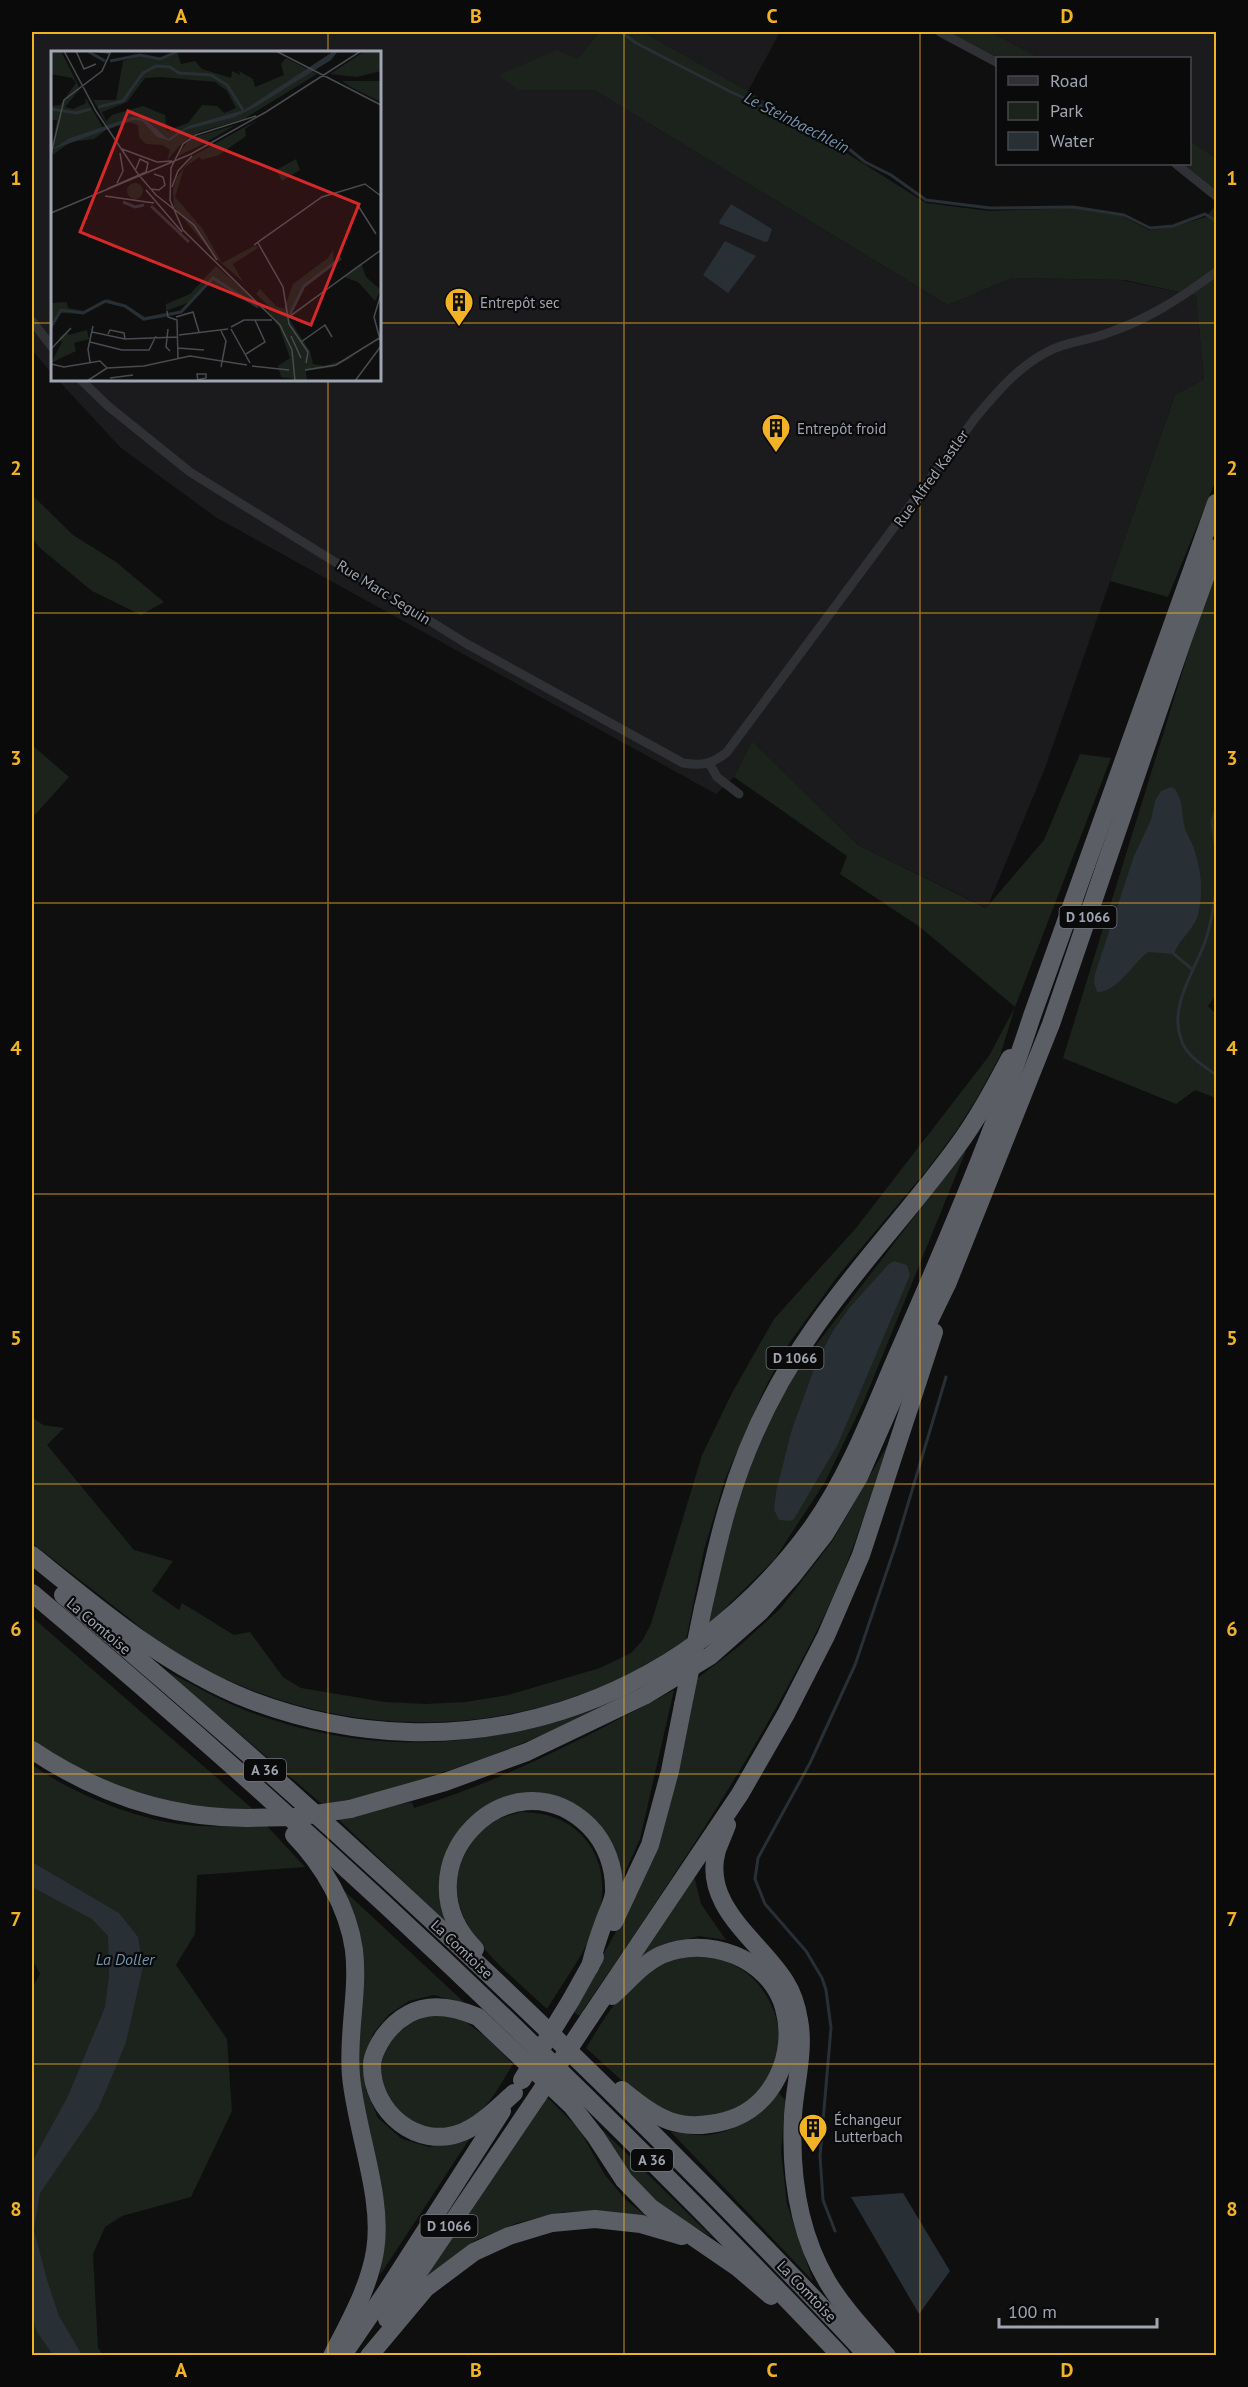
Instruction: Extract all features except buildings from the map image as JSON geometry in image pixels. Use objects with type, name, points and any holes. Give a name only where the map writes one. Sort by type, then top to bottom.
[{"type":"highway","name":"D 1066","points":[[342,2355],[386,2292],[518,2086],[590,1967],[625,1900],[650,1845],[669,1771],[703,1608],[728,1506],[746,1454],[772,1396],[818,1323],[862,1264],[920,1196],[958,1146],[998,1081],[1032,1016],[1216,502]]},
{"type":"highway","name":"D 1066","points":[[362,2355],[740,1794],[786,1714],[826,1636],[861,1555],[934,1333],[948,1282],[1051,1024],[1216,548]]},
{"type":"highway","points":[[32,1555],[118,1623],[172,1660],[250,1699],[303,1716],[378,1729],[420,1732],[472,1731],[527,1721],[573,1707],[627,1686],[679,1657],[724,1622],[774,1575],[819,1516],[846,1471],[917,1311],[1011,1084],[1032,1016]]},
{"type":"highway","points":[[32,1750],[60,1769],[96,1787],[140,1802],[219,1818],[295,1817],[350,1809],[445,1782],[527,1752],[644,1696],[710,1656],[752,1620],[793,1575],[825,1534],[859,1477],[913,1354],[948,1282]]},
{"type":"highway","name":"La Comtoise","points":[[32,1569],[279,1782],[492,1977],[751,2233],[868,2355]]},
{"type":"highway","name":"La Comtoise","points":[[32,1593],[267,1797],[570,2078],[729,2237],[842,2355]]},
{"type":"highway","points":[[740,1794],[717,1852],[716,1881],[727,1911],[785,1981],[794,1999],[800,2020],[801,2044],[792,2144],[798,2207],[810,2244],[828,2282],[843,2304],[887,2355]]},
{"type":"highway","points":[[267,1797],[288,1829],[308,1850],[332,1886],[354,1950],[354,1992],[349,2044],[351,2076],[375,2214],[375,2250],[369,2278],[332,2355]]},
{"type":"highway","points":[[492,1977],[487,1960],[468,1941],[454,1916],[448,1894],[448,1871],[459,1842],[481,1818],[495,1810],[526,1802],[556,1806],[582,1819],[594,1831],[609,1857],[614,1895],[590,1967]]},
{"type":"highway","points":[[591,2015],[642,1967],[660,1956],[682,1948],[698,1947],[729,1951],[752,1964],[774,1986],[784,2007],[788,2035],[784,2063],[775,2083],[764,2097],[733,2119],[713,2124],[695,2126],[669,2122],[655,2116],[618,2086],[598,2080]]},
{"type":"highway","points":[[518,2086],[483,2120],[462,2132],[444,2137],[430,2137],[413,2132],[387,2112],[375,2087],[372,2063],[381,2040],[393,2023],[414,2010],[440,2006],[458,2008],[477,2017],[572,2106],[596,2137],[624,2180],[651,2208],[701,2241],[816,2329]]},
{"type":"highway","points":[[369,2355],[426,2288],[474,2252],[509,2236],[552,2223],[595,2219],[641,2224],[701,2241]]},
{"type":"street","points":[[940,32],[996,62]]},
{"type":"street","points":[[1177,165],[1216,196]]},
{"type":"street","name":"Rue Alfred Kastler","points":[[709,764],[728,752],[976,417],[1007,381],[1047,352],[1072,342],[1103,335],[1144,319],[1177,301],[1216,272]]},
{"type":"street","points":[[32,321],[51,346]]},
{"type":"street","name":"Rue Marc Seguin","points":[[82,381],[108,406],[190,472],[467,644],[683,763],[709,764]]},
{"type":"street","points":[[709,764],[717,777],[740,794]]},
{"type":"shaded area","points":[[32,32],[599,32],[577,59],[519,90],[594,90],[948,305],[1013,278],[1121,280],[1196,296],[1204,379],[1175,395],[1045,768],[987,908],[858,845],[752,741],[734,777],[716,794],[217,518],[121,448],[59,381],[381,381],[381,51],[51,51],[51,373],[32,350]]},
{"type":"shaded area","points":[[643,32],[780,32],[748,91]]},
{"type":"shaded area","points":[[990,32],[1216,32],[1216,158],[1191,142],[1191,57],[1038,57]]},
{"type":"green space","points":[[599,32],[643,32],[748,91],[926,203],[989,211],[1074,208],[1122,216],[1149,230],[1172,227],[1206,217],[1216,205],[1216,480],[1168,597],[1110,581],[1175,395],[1204,379],[1196,296],[1125,280],[1013,278],[948,305],[594,90],[519,90],[499,75],[557,50],[577,59]]},
{"type":"green space","points":[[949,32],[990,32],[1038,57],[997,57]]},
{"type":"green space","points":[[1191,142],[1216,158],[1216,191],[1184,165],[1191,165]]},
{"type":"green space","points":[[32,495],[73,535],[116,562],[164,602],[141,615],[92,591],[40,548],[32,538]]},
{"type":"green space","points":[[1216,576],[1216,995],[1208,1006],[1216,1014],[1216,1098],[1195,1090],[1176,1104],[1063,1058],[1203,605]]},
{"type":"green space","points":[[752,741],[858,845],[986,908],[1044,840],[1080,754],[1111,758],[1015,1007],[920,927],[840,874],[847,856],[734,777]]},
{"type":"green space","points":[[32,745],[69,777],[32,818]]},
{"type":"green space","points":[[1015,1007],[1000,1056],[956,1131],[927,1170],[837,1277],[788,1345],[766,1386],[725,1479],[704,1550],[686,1640],[636,1670],[619,1679],[563,1700],[507,1715],[449,1721],[392,1721],[335,1714],[279,1700],[225,1679],[172,1651],[32,1543],[32,1417],[43,1425],[64,1428],[47,1445],[134,1550],[173,1561],[152,1591],[179,1610],[182,1603],[234,1635],[250,1632],[283,1677],[301,1688],[385,1702],[425,1704],[466,1702],[508,1695],[600,1668],[631,1653],[642,1641],[651,1624],[702,1455],[732,1393],[774,1319],[856,1228],[989,1056]]},
{"type":"green space","points":[[967,1148],[864,1401],[825,1482],[774,1560],[706,1627],[733,1510],[759,1440],[797,1370]]},
{"type":"green space","points":[[888,1444],[860,1528],[827,1610],[772,1716],[646,1918],[579,2016],[572,2011],[639,1890],[675,1769],[695,1680],[738,1647],[780,1609],[833,1540]]},
{"type":"green space","points":[[32,1617],[255,1811],[214,1809],[146,1797],[104,1783],[79,1771],[32,1741]]},
{"type":"green space","points":[[166,1671],[231,1704],[270,1719],[333,1735],[366,1740],[431,1742],[495,1735],[614,1701],[545,1734],[474,1762],[388,1790],[323,1805]]},
{"type":"green space","points":[[674,1690],[640,1839],[618,1888],[608,1838],[589,1815],[564,1800],[512,1797],[486,1806],[464,1823],[448,1847],[440,1881],[448,1924],[337,1818],[412,1802],[414,1808],[448,1797],[579,1740]]},
{"type":"green space","points":[[32,1765],[90,1797],[155,1820],[198,1826],[267,1826],[305,1867],[197,1875],[195,1934],[176,1965],[227,2039],[232,2111],[191,2197],[122,2216],[105,2227],[93,2254],[98,2348],[103,2355],[32,2355],[32,1988],[40,1974],[32,1959]]},
{"type":"green space","points":[[522,1812],[544,1814],[578,1831],[590,1845],[598,1861],[602,1879],[602,1899],[593,1932],[547,2009],[493,1958],[477,1939],[464,1918],[457,1896],[458,1873],[468,1849],[479,1834],[497,1820]]},
{"type":"green space","points":[[694,1876],[701,1904],[726,1940],[699,1936],[666,1945],[633,1964]]},
{"type":"green space","points":[[337,1884],[466,2004],[434,1995],[409,2001],[388,2015],[373,2034],[365,2059],[366,2090],[378,2118],[402,2139],[429,2147],[454,2143],[472,2135],[380,2275],[385,2234],[357,2080],[357,2037]]},
{"type":"green space","points":[[708,1955],[742,1970],[759,1985],[772,2006],[778,2027],[778,2048],[773,2068],[763,2086],[747,2101],[728,2111],[704,2117],[676,2116],[659,2110],[649,2103],[586,2048],[603,2020],[623,1994],[646,1972],[676,1958]]},
{"type":"green space","points":[[438,2013],[462,2019],[487,2038],[513,2064],[494,2095],[468,2122],[448,2131],[428,2131],[410,2123],[396,2109],[385,2092],[380,2072],[382,2052],[392,2033],[408,2022]]},
{"type":"green space","points":[[779,2093],[785,2100],[781,2152],[787,2204],[813,2281],[671,2132],[709,2135],[730,2130],[764,2108]]},
{"type":"green space","points":[[546,2096],[579,2129],[605,2175],[626,2200],[651,2220],[598,2211],[563,2212],[517,2223],[474,2241],[421,2283]]},
{"type":"green space","points":[[585,2113],[712,2237],[669,2212],[646,2193],[618,2160]]},
{"type":"water","points":[[731,204],[772,229],[768,241],[765,242],[720,224],[719,222]]},
{"type":"water","points":[[725,241],[756,256],[728,293],[703,275]]},
{"type":"water","points":[[1171,787],[1175,789],[1180,799],[1185,827],[1198,863],[1201,889],[1198,915],[1174,954],[1148,952],[1118,983],[1104,991],[1097,992],[1094,982],[1095,974],[1134,856],[1151,820],[1155,801],[1161,791]]},
{"type":"water","points":[[894,1261],[907,1265],[910,1275],[838,1444],[794,1519],[779,1520],[774,1510],[776,1492],[792,1429],[817,1361],[833,1331],[850,1307]]},
{"type":"water","name":"La Doller","points":[[32,1862],[119,1913],[138,1937],[143,1967],[126,2042],[118,2062],[98,2109],[40,2193],[34,2230],[59,2316],[82,2355],[53,2355],[37,2332],[32,2318],[32,2162],[68,2096],[105,2007],[109,1976],[108,1936],[92,1919],[32,1887]]},
{"type":"water","points":[[903,2193],[950,2271],[919,2314],[851,2197]]},
{"type":"waterway","name":"Le Steinbaechlein","points":[[621,32],[636,43],[731,92],[795,121],[812,134],[838,140],[865,162],[891,175],[926,200],[990,208],[1073,207],[1124,215],[1150,228],[1173,226],[1205,214],[1216,221]]},
{"type":"waterway","name":"Le Steinbaechlein","points":[[1216,808],[1212,822],[1216,851]]},
{"type":"waterway","name":"Le Steinbaechlein","points":[[1216,888],[1207,936],[1184,989],[1178,1014],[1178,1027],[1183,1045],[1196,1060],[1216,1075]]},
{"type":"waterway","points":[[1174,954],[1193,970]]},
{"type":"waterway","points":[[835,2231],[823,2200],[820,2156],[831,2028],[826,1990],[822,1978],[806,1951],[765,1904],[755,1879],[758,1858],[810,1763],[855,1665],[896,1544],[946,1377]]},
{"type":"place","name":"Entrepôt sec","points":[[459,328]]},
{"type":"place","name":"Entrepôt froid","points":[[776,454]]},
{"type":"place","name":"Échangeur Lutterbach","points":[[813,2154]]}]
